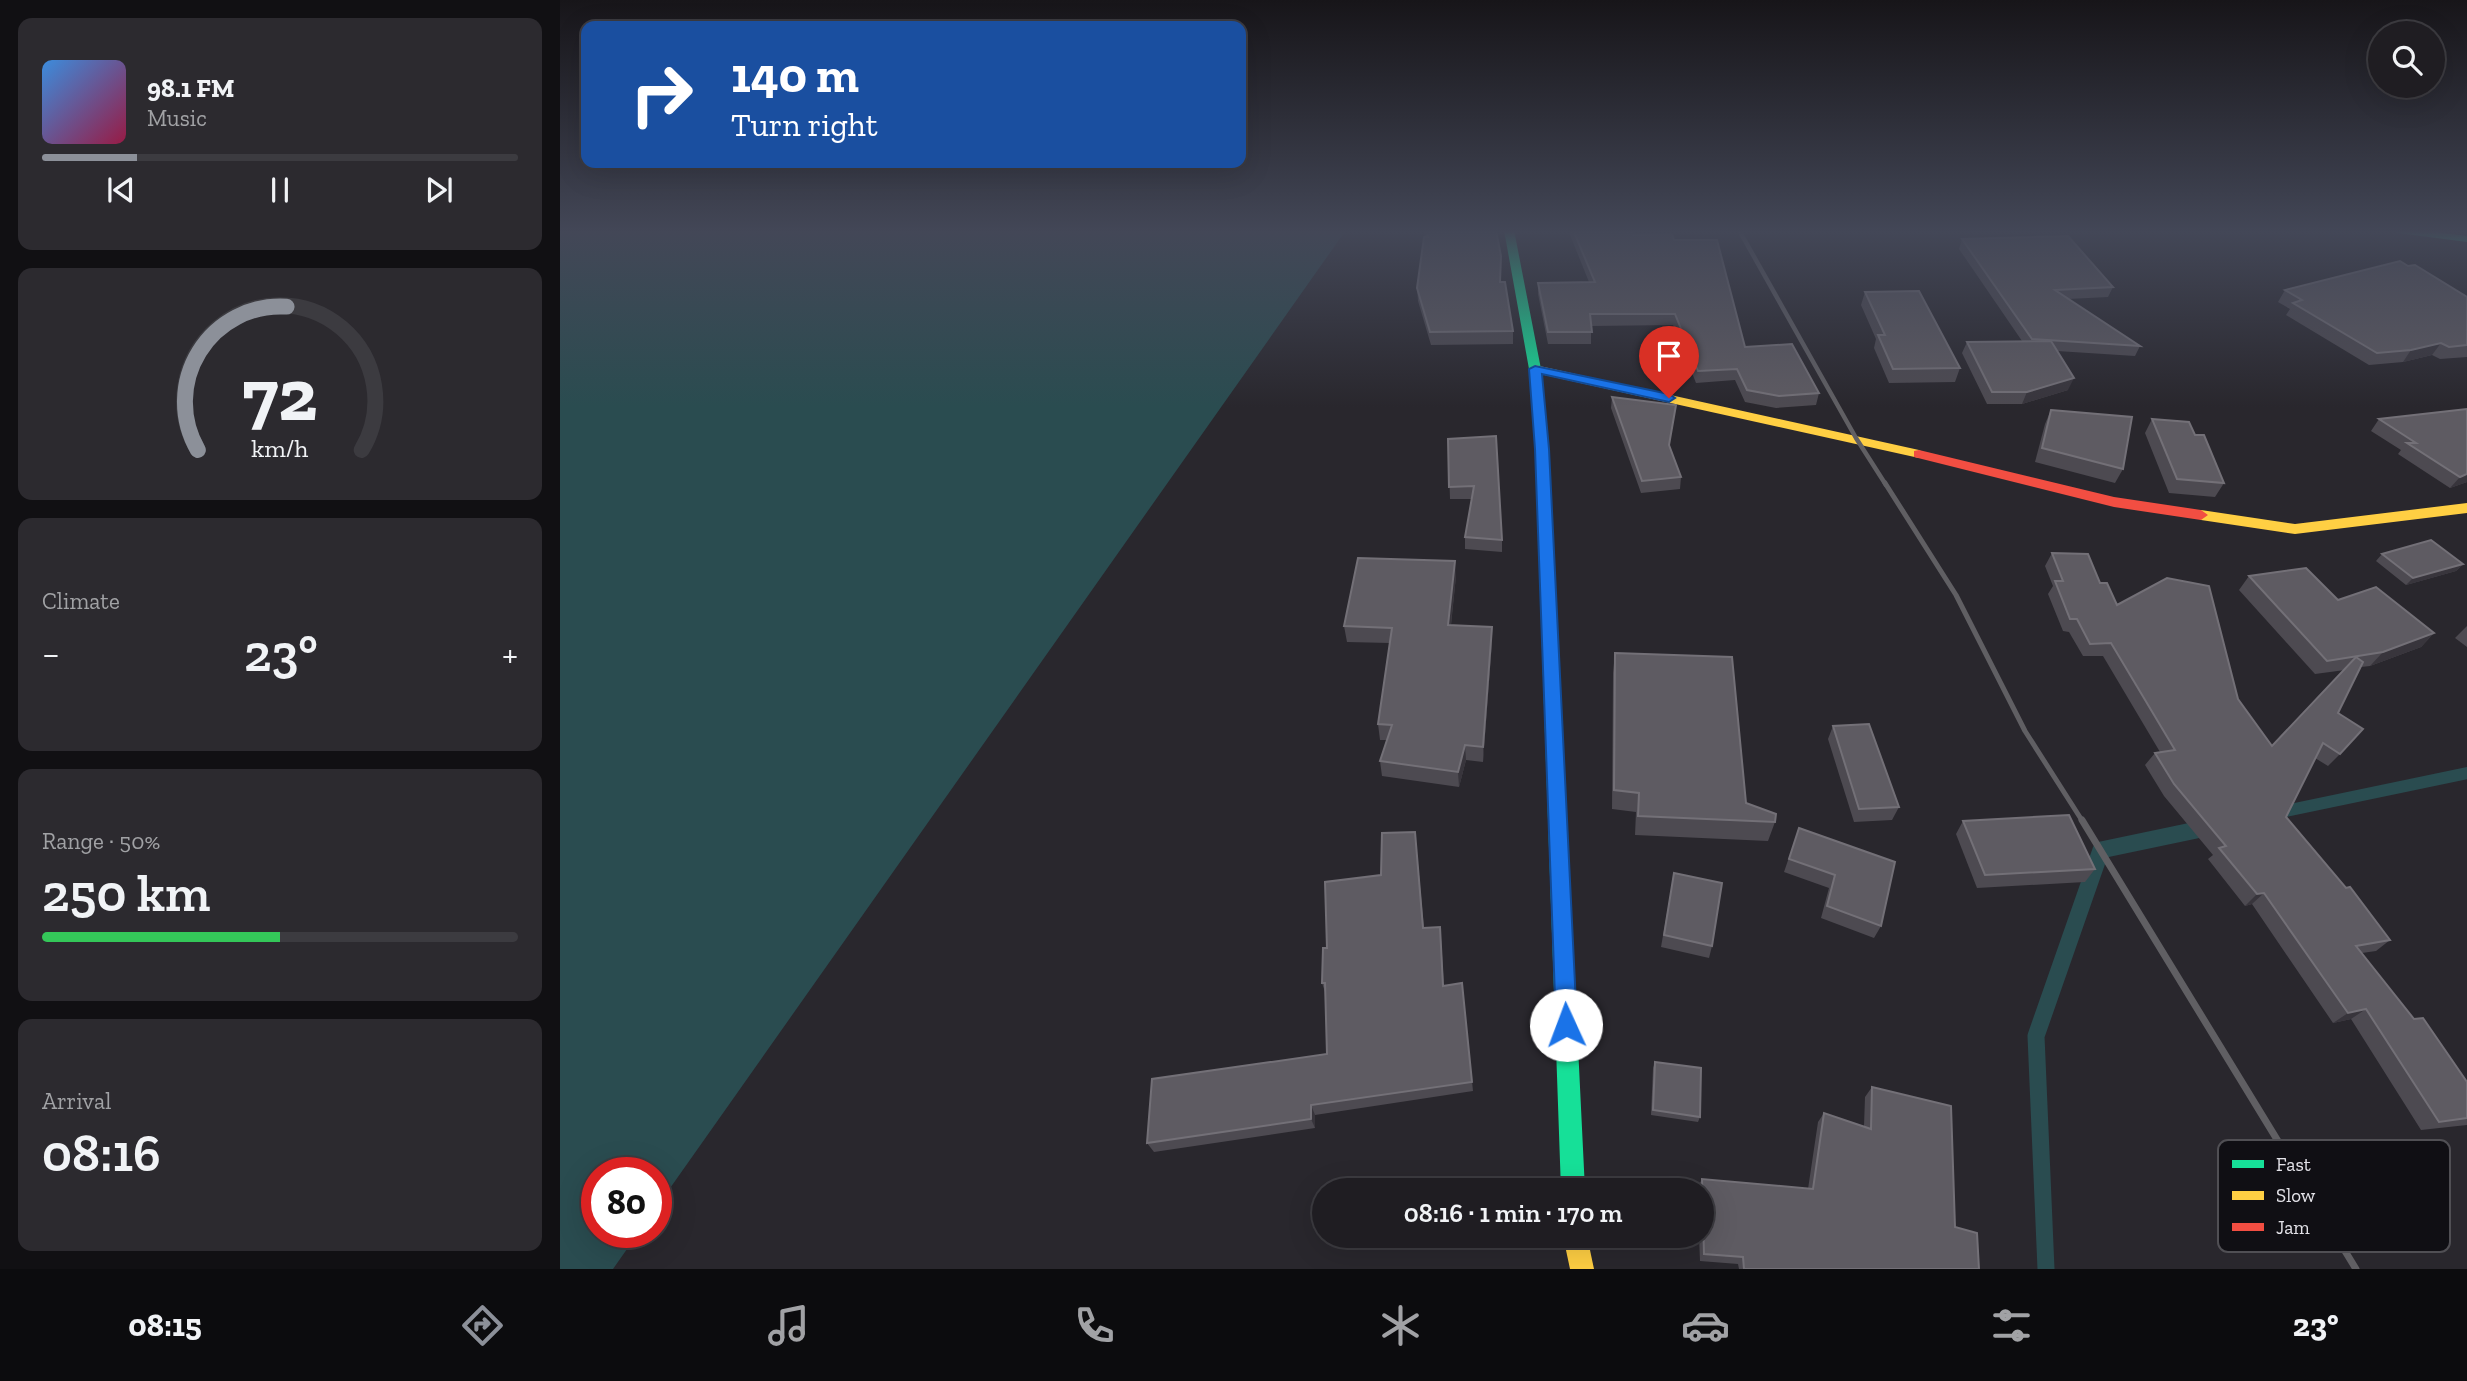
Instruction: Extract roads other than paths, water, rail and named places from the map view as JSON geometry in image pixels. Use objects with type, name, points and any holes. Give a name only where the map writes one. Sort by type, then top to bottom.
[{"type":"main road","points":[[1520,289],[1535,369],[1542,449],[1572,1178]]},
{"type":"main road","points":[[1535,369],[1856,438],[2114,502],[2295,529],[2467,508]]},
{"type":"main road","points":[[1578,1248],[1582,1269]]},
{"type":"water","points":[[560,289],[1304,289],[672,1185],[672,1157],[581,1157],[581,1248],[628,1248],[613,1269],[560,1269]]},
{"type":"waterway","points":[[2276,813],[2467,773]]},
{"type":"waterway","points":[[2046,1269],[2036,1036],[2101,850],[2206,828]]},
{"type":"railway","points":[[1772,289],[1856,438],[1886,485]]},
{"type":"railway","points":[[1885,483],[1956,595],[2025,731],[2083,822]]},
{"type":"railway","points":[[2082,820],[2277,1140]]},
{"type":"railway","points":[[2346,1252],[2356,1269]]}]
